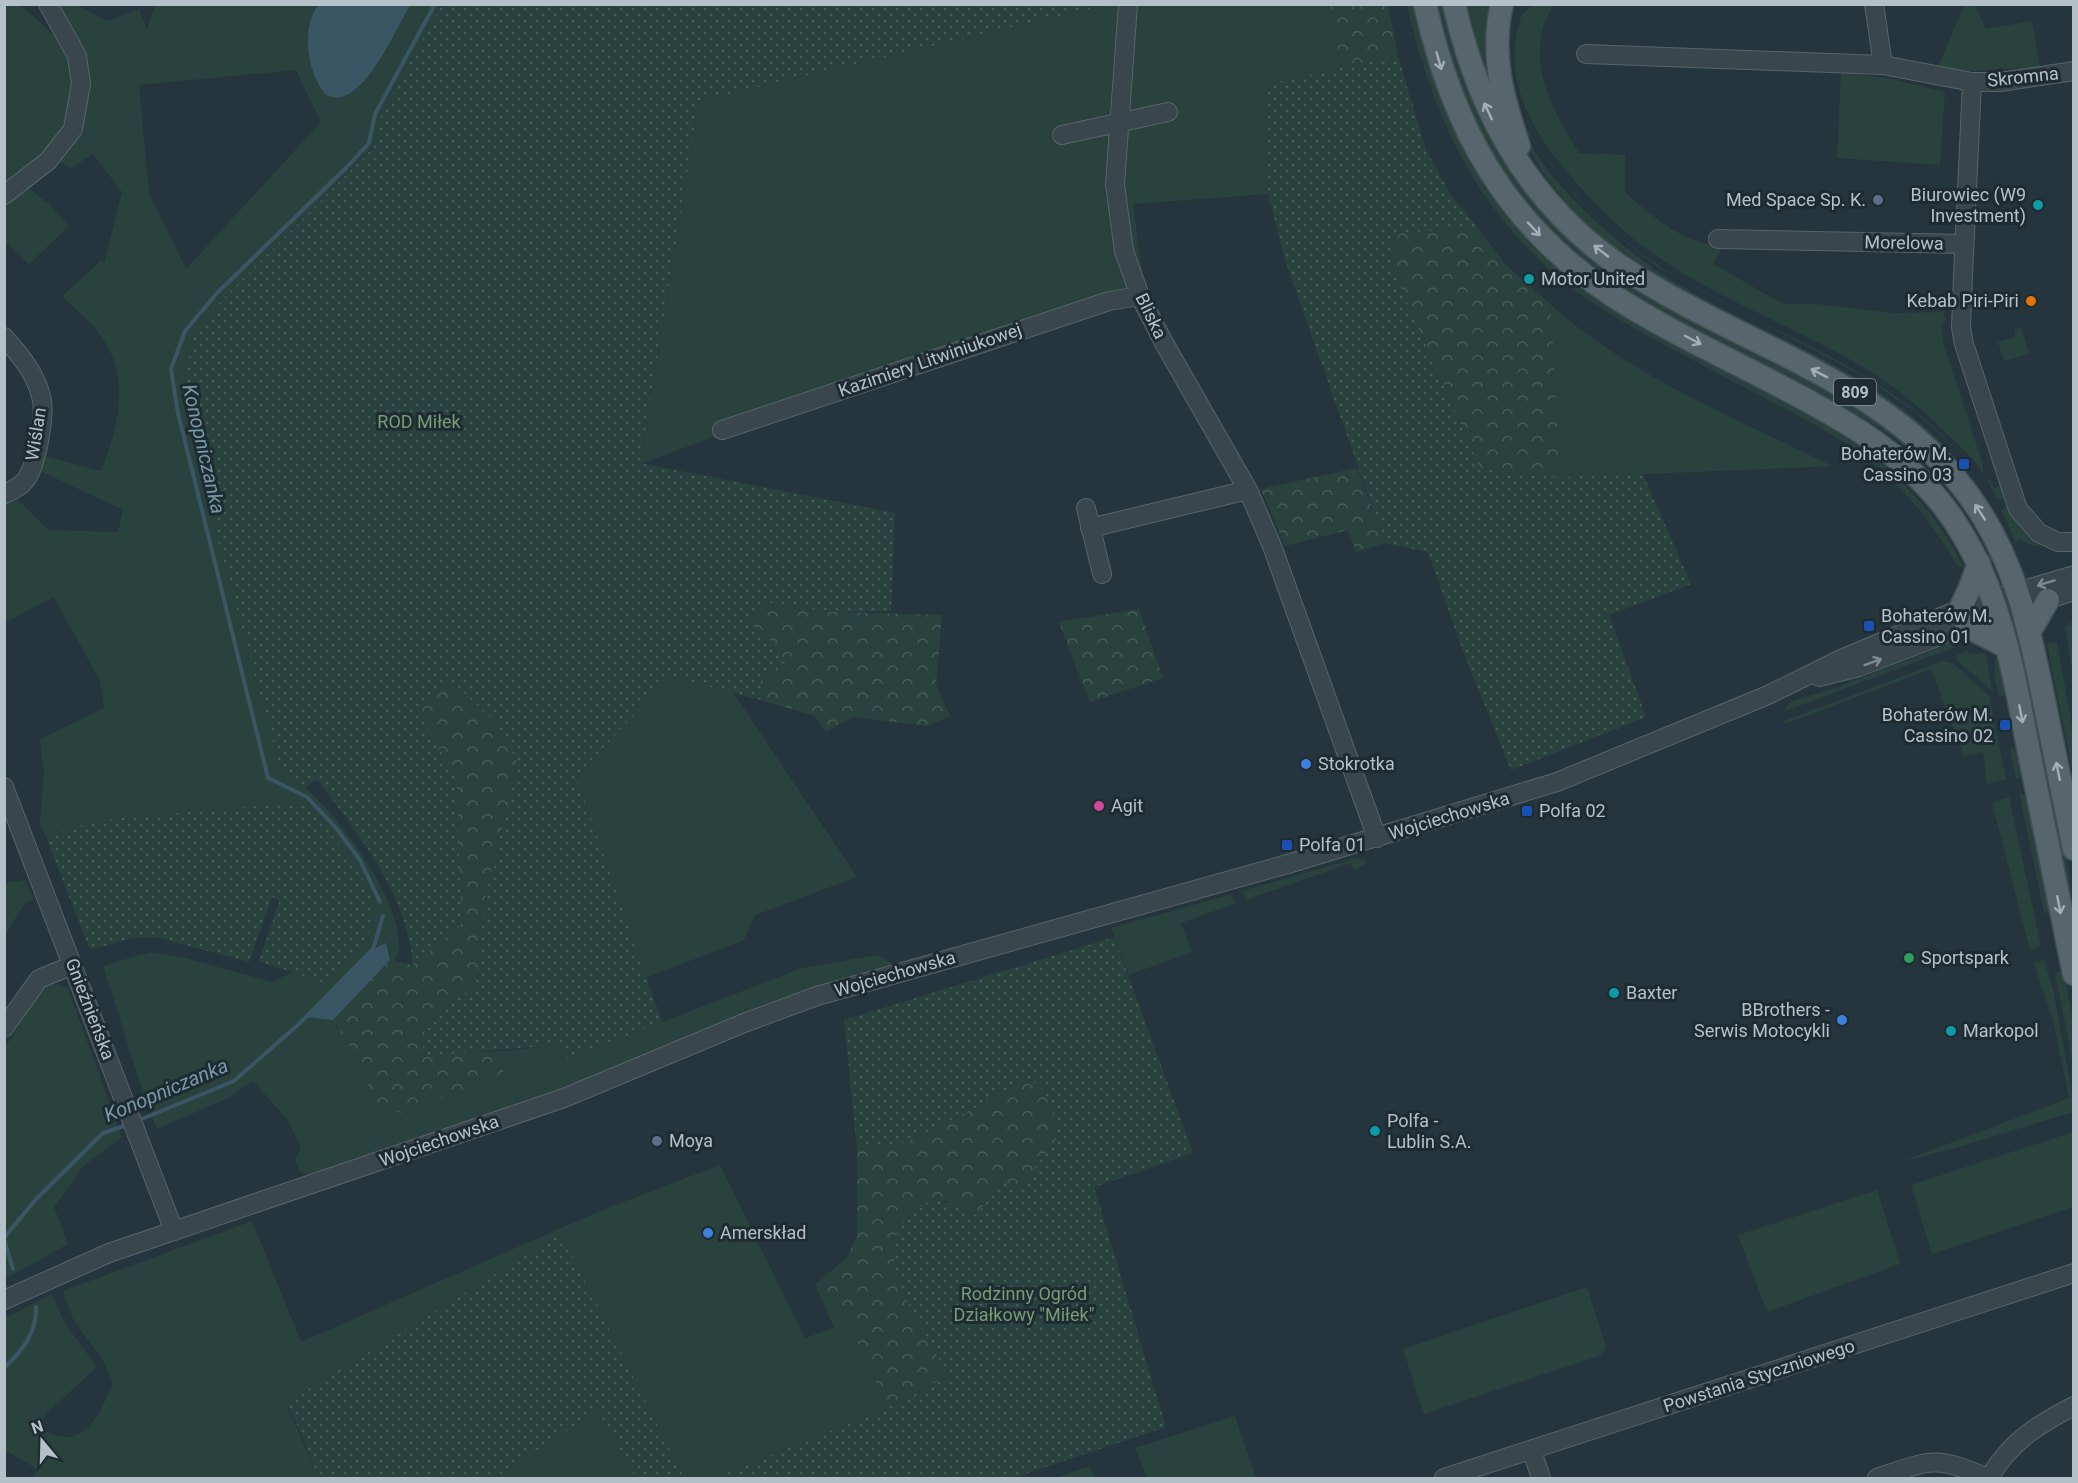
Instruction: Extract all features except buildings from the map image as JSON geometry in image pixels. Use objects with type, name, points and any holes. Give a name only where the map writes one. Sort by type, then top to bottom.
[{"type":"main road","name":"809","points":[[1425,4],[1441,70],[1467,132],[1495,181],[1545,241],[1571,265],[1625,303],[1832,413],[1886,448],[1932,492],[1956,525],[1979,563],[1996,606],[2007,647],[2073,974]]},
{"type":"main road","name":"809","points":[[1454,4],[1467,55],[1487,109],[1510,152],[1569,224],[1619,265],[1668,294],[1850,389],[1914,435],[1950,471],[1978,509],[2004,553],[2030,631],[2073,849]]},
{"type":"main road","points":[[1502,4],[1497,46],[1499,79],[1529,178]]},
{"type":"main road","points":[[1979,563],[1963,617],[2007,647]]},
{"type":"main road","points":[[2030,631],[2048,600]]},
{"type":"street","points":[[4,195],[48,161],[73,129],[81,83],[77,56],[48,4]]},
{"type":"street","name":"Bliska","points":[[1128,4],[1115,184],[1124,250],[1140,296],[1164,343],[1248,490],[1272,546],[1377,838]]},
{"type":"street","points":[[1587,54],[1883,65],[1874,4]]},
{"type":"street","name":"Skromna","points":[[1883,65],[1972,82],[2000,82],[2073,71]]},
{"type":"street","name":"Morelowa","points":[[1718,239],[1964,244],[1972,82]]},
{"type":"street","points":[[1062,135],[1168,112]]},
{"type":"street","points":[[1964,244],[1961,327],[1964,344],[2014,500],[2024,518],[2039,533],[2058,542],[2073,542]]},
{"type":"street","name":"Kazimiery Litwiniukowej","points":[[722,430],[1109,301],[1140,296]]},
{"type":"street","name":"Wiślan","points":[[4,337],[31,372],[42,398],[39,436],[27,478],[18,488],[4,494]]},
{"type":"street","points":[[1090,528],[1248,490]]},
{"type":"street","points":[[1086,508],[1102,574]]},
{"type":"street","name":"Wojciechowska","points":[[4,1299],[84,1263],[564,1098],[744,1023],[817,996],[1377,838],[1562,780],[1796,682],[1841,659],[2021,599],[2073,575]]},
{"type":"street","name":"Wojciechowska","points":[[2021,599],[2048,600],[2073,591]]},
{"type":"street","name":"Gnieźnieńska","points":[[4,788],[174,1231]]},
{"type":"street","points":[[4,1028],[39,979],[73,965]]},
{"type":"street","name":"Powstania Styczniowego","points":[[1444,1479],[2073,1273]]},
{"type":"street","points":[[1877,1479],[1925,1462],[1941,1461],[1955,1464],[1988,1479],[2002,1456],[2023,1435],[2073,1406]]},
{"type":"street","points":[[1532,1451],[1541,1479]]},
{"type":"green space","points":[[5,5],[20,5],[51,33],[71,58],[74,72],[70,106],[59,134],[42,157],[5,186]]},
{"type":"green space","points":[[55,5],[77,5],[107,21],[139,9],[147,29],[155,5],[318,5],[309,30],[309,49],[314,76],[366,79],[410,5],[441,5],[381,116],[374,146],[220,302],[193,337],[194,453],[282,774],[306,788],[351,838],[378,882],[396,925],[399,946],[395,961],[390,961],[333,1021],[361,1065],[373,1102],[502,1075],[512,1050],[560,1044],[567,1059],[802,968],[877,955],[893,964],[800,993],[564,1088],[311,1176],[299,1171],[295,1160],[301,1147],[286,1118],[253,1081],[228,1098],[157,1129],[148,1108],[103,966],[150,952],[182,957],[272,982],[292,972],[324,983],[366,937],[374,921],[68,828],[48,842],[40,823],[44,773],[40,739],[104,708],[100,681],[54,597],[5,623],[4,486],[48,530],[118,532],[123,510],[36,469],[39,455],[101,471],[113,436],[119,400],[119,383],[109,348],[94,327],[62,296],[101,261],[104,264],[122,192],[93,154],[70,169],[58,159],[85,100],[89,74],[81,47]],"holes":[[[296,70],[321,122],[186,269],[149,193],[139,85]]]},
{"type":"green space","name":"ROD Miłek","points":[[441,5],[1105,5],[699,101],[640,463],[895,513],[891,611],[836,612],[764,602],[748,622],[777,646],[785,663],[761,674],[761,700],[671,677],[576,776],[662,1022],[567,1059],[559,1045],[422,1056],[425,1026],[476,984],[486,894],[518,764],[499,726],[456,685],[444,681],[416,708],[457,780],[461,925],[413,965],[409,938],[391,889],[349,822],[317,779],[305,788],[282,774],[194,453],[183,388],[193,337],[220,302],[374,147],[381,116]]},
{"type":"green space","points":[[1105,5],[1329,5],[1341,68],[1268,84],[1268,194],[1133,204],[1144,287],[1103,294],[640,464],[699,101]]},
{"type":"green space","points":[[1329,5],[1388,5],[1398,56],[1341,68]]},
{"type":"green space","points":[[1407,5],[1413,5],[1437,88],[1472,166],[1495,201],[1522,234],[1553,265],[1608,305],[1672,342],[1791,404],[1850,440],[1901,482],[1924,506],[1945,534],[1963,566],[1958,567],[1936,532],[1913,503],[1890,478],[1865,457],[1808,421],[1608,313],[1553,273],[1521,241],[1493,207],[1469,171],[1449,132],[1432,92]]},
{"type":"green space","points":[[1435,5],[1446,5],[1541,206],[1861,405],[1939,470],[1995,552],[1990,554],[1950,490],[1908,448],[1833,401],[1709,338],[1636,297],[1602,275],[1570,250],[1541,222],[1527,207],[1503,173],[1471,118],[1449,61]]},
{"type":"green space","points":[[1462,5],[1494,5],[1495,100]]},
{"type":"green space","points":[[1509,5],[1514,5],[1506,46],[1508,85],[1519,122],[1538,156],[1563,188],[1591,217],[1654,269],[1881,393],[1915,418],[1947,448],[1933,442],[1899,414],[1856,384],[1710,310],[1666,285],[1597,234],[1566,202],[1540,168],[1519,130],[1506,90],[1502,48]]},
{"type":"green space","points":[[1531,5],[1553,5],[1544,25],[1540,44],[1540,63],[1550,100],[1579,153],[1625,155],[1625,192],[1670,228],[1696,241],[1723,246],[1713,264],[1783,304],[1816,304],[1894,313],[1946,312],[1943,317],[1947,318],[1941,326],[1944,346],[1983,465],[1983,474],[1962,448],[1888,383],[1843,355],[1718,293],[1670,265],[1621,228],[1592,200],[1552,153],[1524,104],[1515,70],[1515,52],[1522,14]]},
{"type":"green space","points":[[1964,5],[1974,5],[1986,29],[2032,21],[2040,67],[1974,71],[1938,67]]},
{"type":"green space","points":[[1398,56],[1426,150],[1451,195],[1478,228],[1394,233],[1393,270],[1480,469],[1560,478],[1642,472],[1691,584],[1609,615],[1646,717],[1511,770],[1464,654],[1428,552],[1385,543],[1286,263],[1268,194],[1268,84]]},
{"type":"green space","points":[[1841,72],[1891,79],[1945,92],[1940,165],[1837,158]]},
{"type":"green space","points":[[1526,127],[1539,148],[1540,150],[1529,135]]},
{"type":"green space","points":[[1563,180],[1589,208],[1608,226],[1576,196]]},
{"type":"green space","points":[[30,189],[49,204],[69,226],[29,264],[5,241],[4,202],[18,191]]},
{"type":"green space","points":[[1609,227],[1649,259],[1690,284],[1656,266],[1623,240]]},
{"type":"green space","points":[[1478,228],[1505,264],[1551,305],[1560,478],[1480,469],[1393,270],[1393,233]]},
{"type":"green space","points":[[1690,284],[1748,315],[1705,293]]},
{"type":"green space","points":[[1551,305],[1582,331],[1650,375],[1832,466],[1560,478]]},
{"type":"green space","points":[[1748,315],[1853,369],[1888,391],[1921,416],[1952,445],[1915,412],[1866,378]]},
{"type":"green space","points":[[2021,327],[2029,354],[2004,361],[1998,342],[2016,337],[2014,330]]},
{"type":"green space","points":[[1357,468],[1385,543],[1356,552],[1348,530],[1285,546],[1261,489]]},
{"type":"green space","points":[[1991,480],[1994,488],[2003,486],[2006,499],[1997,499],[1987,481]]},
{"type":"green space","points":[[2007,505],[2028,533],[2045,544],[2036,547],[2019,539],[2016,543],[2001,510]]},
{"type":"green space","points":[[764,602],[836,612],[942,615],[936,685],[950,716],[928,726],[853,717],[826,732],[815,716],[761,700],[761,674],[785,664],[748,622]]},
{"type":"green space","points":[[1139,609],[1163,678],[1090,702],[1059,622]]},
{"type":"green space","points":[[2074,621],[2073,676],[2065,627]]},
{"type":"green space","points":[[1956,641],[1955,647],[1783,712],[1790,702],[1838,687]]},
{"type":"green space","points":[[2057,642],[2073,732],[2073,775],[2047,644]]},
{"type":"green space","points":[[1968,651],[1970,654],[1986,653],[1992,691],[1957,660],[1957,655]]},
{"type":"green space","points":[[1999,656],[2005,696],[1999,697],[1995,680],[1995,658]]},
{"type":"green space","points":[[1943,661],[1952,663],[1989,695],[2006,779],[1987,784],[1983,752],[1964,756],[1931,669],[1785,724],[1784,721]]},
{"type":"green space","points":[[671,677],[733,692],[857,877],[755,915],[744,940],[645,978],[576,776]]},
{"type":"green space","points":[[444,680],[456,685],[499,726],[518,764],[486,894],[476,984],[425,1025],[483,1052],[512,1050],[502,1075],[402,1113],[373,1102],[361,1065],[333,1020],[390,960],[413,965],[457,780],[415,708]]},
{"type":"green space","points":[[2015,748],[2024,767],[2021,777],[2016,779],[2010,749]]},
{"type":"green space","points":[[2019,792],[2027,796],[2053,912],[2044,913]]},
{"type":"green space","points":[[2009,797],[2041,946],[2030,950],[1992,803]]},
{"type":"green space","points":[[303,802],[350,859],[369,892],[374,908],[373,922],[365,939],[324,983],[259,961],[280,900],[272,897],[249,962],[156,937],[133,938],[90,950],[48,842],[68,828],[112,819]]},
{"type":"green space","points":[[2051,802],[2069,869],[2073,908],[2069,909],[2047,803]]},
{"type":"green space","points":[[1357,858],[1365,860],[1365,864],[1354,871],[1351,863],[1246,900],[1242,891]]},
{"type":"green space","points":[[25,880],[34,899],[26,902],[5,934],[5,883]]},
{"type":"green space","points":[[1232,894],[1236,903],[1181,923],[1192,952],[1129,975],[1111,928]]},
{"type":"green space","name":"Rodzinny Ogród Działkowy \"Miłek\"","points":[[1114,937],[1193,1153],[1094,1187],[1166,1427],[1013,1478],[714,1478],[888,1408],[948,1377],[915,1318],[897,1273],[894,1252],[898,1232],[910,1214],[919,1207],[935,1201],[950,1203],[976,1215],[1003,1180],[1018,1190],[1056,1140],[1053,1107],[1038,1083],[1021,1081],[979,1106],[906,1142],[857,1148],[844,1020]]},
{"type":"green space","points":[[2044,960],[2053,989],[2073,1098],[2073,1112],[1952,1149],[1903,1161],[2069,1098],[2053,1020],[2034,963]]},
{"type":"green space","points":[[2063,972],[2073,1018],[2073,1063],[2055,973]]},
{"type":"green space","points":[[59,984],[68,989],[122,1137],[83,1166],[54,1207],[68,1244],[5,1279],[4,1049],[40,992],[48,985]]},
{"type":"green space","points":[[1022,1080],[1038,1083],[1053,1107],[1056,1140],[1018,1191],[1003,1181],[976,1215],[944,1200],[927,1336],[948,1376],[888,1408],[851,1328],[815,1284],[847,1258],[857,1235],[857,1148],[906,1142],[979,1106]]},
{"type":"green space","points":[[2073,1132],[2073,1207],[1932,1254],[1911,1185]]},
{"type":"green space","points":[[720,1165],[805,1338],[834,1328],[815,1284],[851,1328],[888,1408],[714,1478],[684,1478],[561,1234],[286,1404],[319,1478],[33,1478],[37,1469],[5,1450],[4,1319],[52,1294],[64,1322],[97,1367],[49,1411],[37,1426],[52,1434],[65,1437],[76,1435],[94,1420],[113,1383],[104,1362],[73,1319],[63,1291],[252,1221],[301,1342],[600,1211]]},
{"type":"green space","points":[[1877,1190],[1900,1264],[1767,1312],[1738,1235]]},
{"type":"green space","points":[[561,1234],[684,1478],[636,1478],[598,1411],[494,1478],[319,1478],[286,1403]]},
{"type":"green space","points":[[1587,1287],[1606,1347],[1602,1355],[1424,1414],[1403,1349]]},
{"type":"green space","points":[[598,1411],[636,1478],[494,1478]]},
{"type":"green space","points":[[1235,1416],[1256,1478],[1147,1478],[1135,1448]]},
{"type":"green space","points":[[1090,1466],[1095,1478],[1055,1478]]},
{"type":"water","points":[[318,5],[410,5],[373,70],[354,90],[342,97],[326,95],[314,75],[308,50],[308,38],[309,25]]},
{"type":"water","points":[[386,943],[390,960],[333,1020],[306,1017],[373,949]]},
{"type":"waterway","name":"Konopniczanka","points":[[380,902],[360,860],[337,829],[307,797],[268,778],[178,413],[171,369],[185,331],[217,293],[369,143],[375,114],[435,4]]},
{"type":"waterway","name":"Konopniczanka","points":[[137,1121],[234,1081],[299,1024],[373,949],[383,916]]},
{"type":"waterway","name":"Konopniczanka","points":[[4,1238],[36,1199],[103,1133],[127,1125]]},
{"type":"waterway","name":"Konopniczanka","points":[[4,1239],[13,1269]]},
{"type":"waterway","name":"Konopniczanka","points":[[4,1368],[27,1341],[34,1325],[36,1307]]},
{"type":"place","name":"Med Space Sp. K.","points":[[1878,200]]},
{"type":"place","name":"Biurowiec (W9 Investment)","points":[[2038,205]]},
{"type":"place","name":"Motor United","points":[[1529,279]]},
{"type":"place","name":"Kebab Piri-Piri","points":[[2031,301]]},
{"type":"place","name":"Bohaterów M. Cassino 03","points":[[1964,464]]},
{"type":"place","name":"Bohaterów M. Cassino 01","points":[[1869,626]]},
{"type":"place","name":"Bohaterów M. Cassino 02","points":[[2005,725]]},
{"type":"place","name":"Stokrotka","points":[[1306,764]]},
{"type":"place","name":"Agit","points":[[1099,806]]},
{"type":"place","name":"Polfa 02","points":[[1527,811]]},
{"type":"place","name":"Polfa 01","points":[[1287,845]]},
{"type":"place","name":"Sportspark","points":[[1909,958]]},
{"type":"place","name":"Baxter","points":[[1614,993]]},
{"type":"place","name":"BBrothers - Serwis Motocykli","points":[[1842,1020]]},
{"type":"place","name":"Markopol","points":[[1951,1031]]},
{"type":"place","name":"Polfa - Lublin S.A.","points":[[1375,1131]]},
{"type":"place","name":"Moya","points":[[657,1141]]},
{"type":"place","name":"Amerskład","points":[[708,1233]]}]
